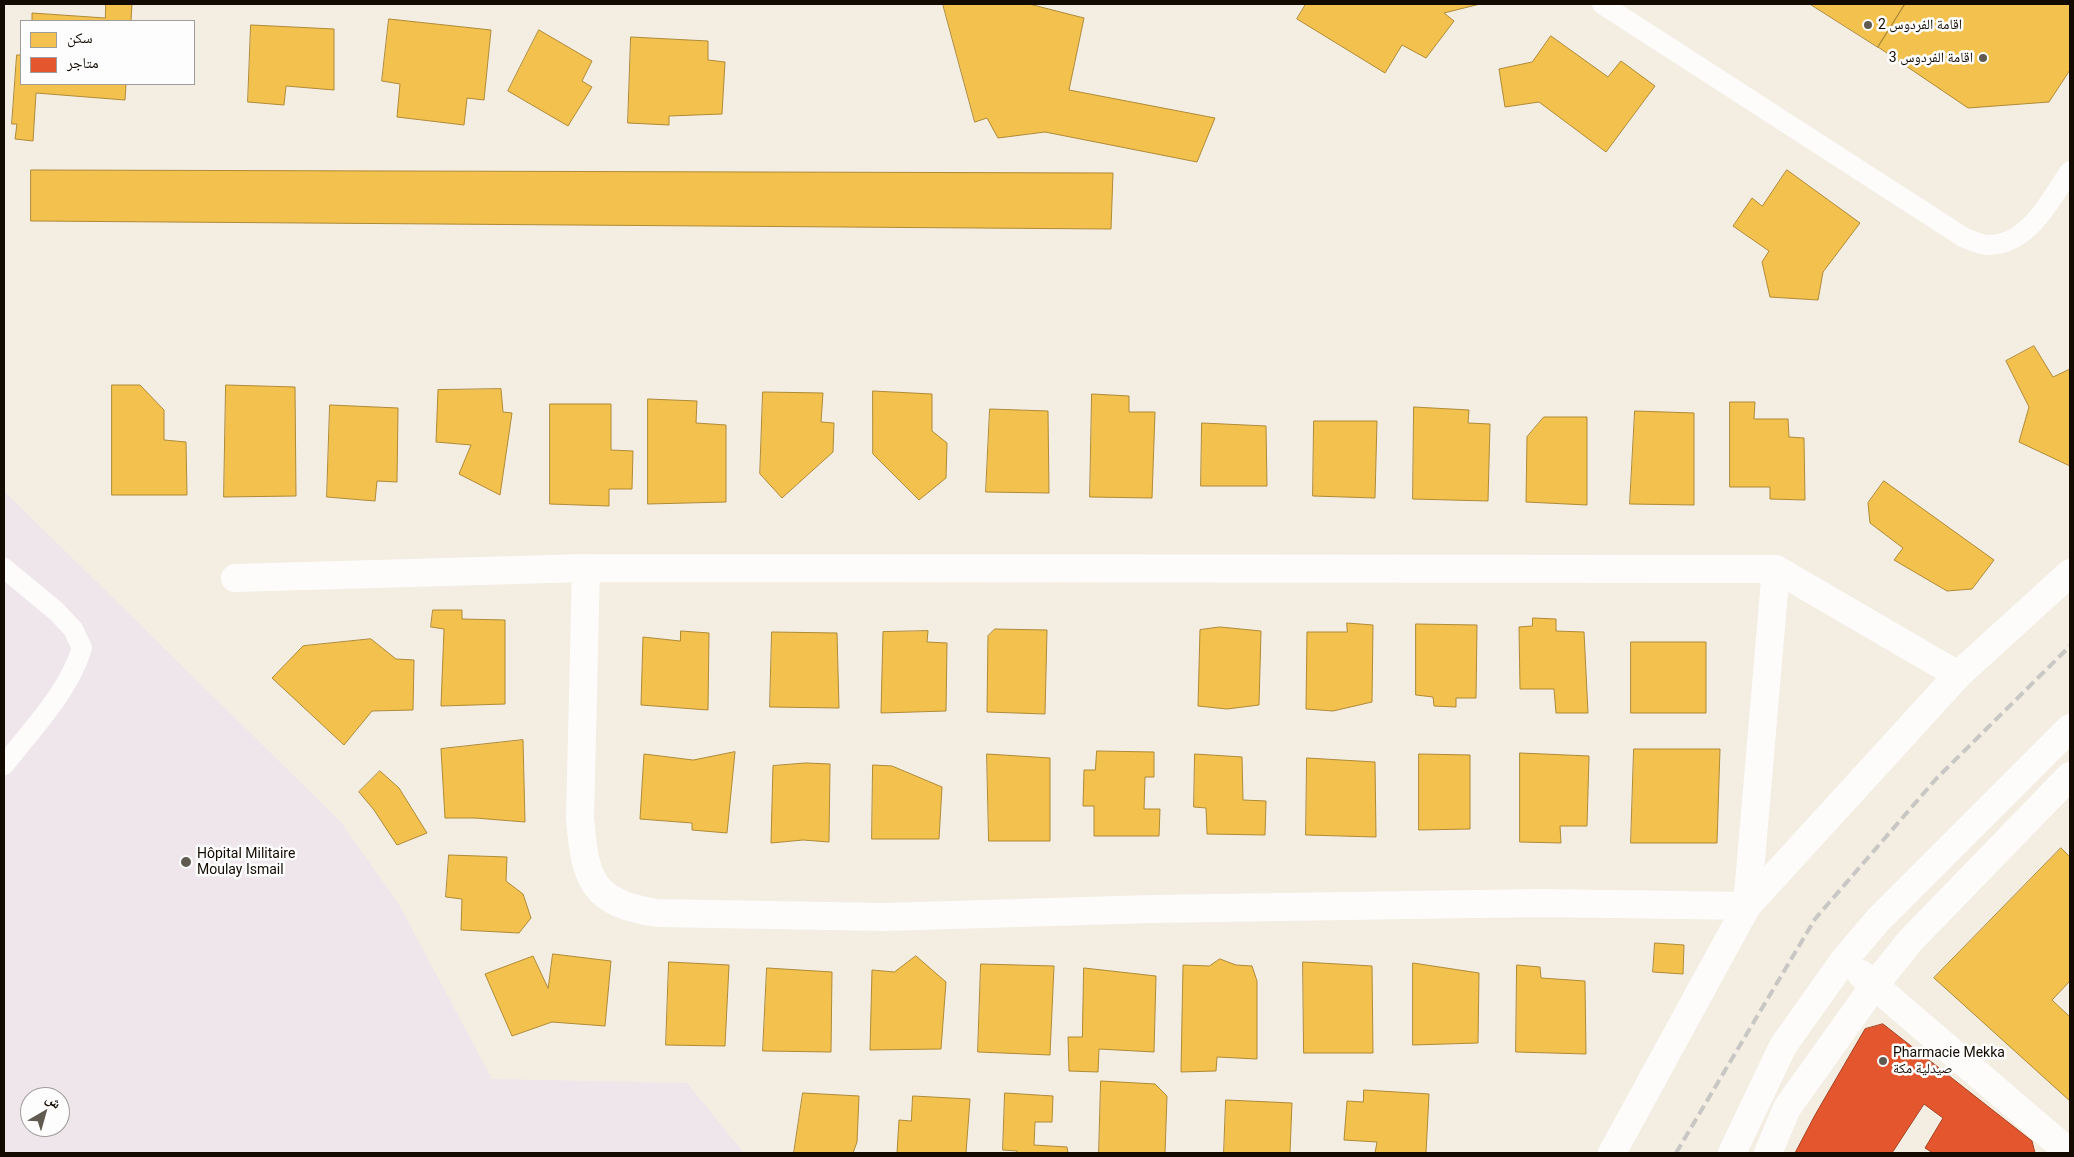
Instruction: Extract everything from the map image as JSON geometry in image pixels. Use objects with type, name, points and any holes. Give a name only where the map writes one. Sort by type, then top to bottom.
[{"type":"street","points":[[586,568],[580,818],[582,846],[589,874],[596,888],[608,898],[634,909],[657,912],[885,917],[1152,909],[1542,903],[1747,906]]},
{"type":"street","points":[[235,578],[586,568],[1776,569],[1958,675]]},
{"type":"street","points":[[1747,906],[1776,569]]},
{"type":"street","points":[[1612,1153],[1747,906],[1958,675],[2070,573]]},
{"type":"street","points":[[1732,1153],[1782,1046],[1844,960],[1878,920],[2070,728]]},
{"type":"street","points":[[1768,1153],[1788,1108],[1874,986],[1910,941],[2070,776]]},
{"type":"street","points":[[1844,960],[2070,1153]]},
{"type":"lane","points":[[1602,4],[1963,237],[1987,246],[2012,241],[2032,224],[2070,171]]},
{"type":"lane","points":[[4,568],[73,628],[82,648],[76,668],[66,685],[4,765]]},
{"type":"shaded area","name":"Hôpital Militaire Moulay Ismail","points":[[4,491],[340,821],[398,903],[492,1079],[687,1083],[744,1153],[4,1153]]},
{"type":"building: سكن","points":[[106,4],[132,4],[131,20],[32,20],[32,13],[105,18]]},
{"type":"building: سكن","points":[[943,4],[1029,4],[1084,18],[1069,90],[1215,118],[1197,162],[1045,132],[998,138],[987,118],[975,122]]},
{"type":"building: سكن","points":[[1306,4],[1480,4],[1444,13],[1454,21],[1426,58],[1402,45],[1385,73],[1297,19]]},
{"type":"building: سكن","name":"اقامة الفردوس 2","points":[[1810,4],[1905,4],[1878,47]]},
{"type":"building: سكن","name":"اقامة الفردوس 3","points":[[1905,4],[2070,4],[2070,70],[2049,102],[1968,108],[1878,47]]},
{"type":"building: سكن","points":[[389,19],[491,30],[484,100],[467,98],[464,125],[397,117],[400,84],[382,81]]},
{"type":"building: سكن","points":[[251,25],[334,29],[334,90],[286,86],[284,105],[248,102]]},
{"type":"building: سكن","points":[[539,30],[592,61],[582,81],[592,87],[568,126],[508,91]]},
{"type":"building: سكن","points":[[1551,36],[1608,77],[1621,61],[1655,86],[1606,152],[1539,102],[1505,107],[1499,69],[1532,62]]},
{"type":"building: سكن","points":[[631,37],[708,41],[708,60],[725,62],[722,114],[669,116],[669,125],[628,123]]},
{"type":"building: سكن","points":[[17,55],[20,55],[20,85],[126,85],[125,100],[36,93],[33,141],[15,139],[17,124],[12,124]]},
{"type":"building: سكن","points":[[31,170],[1113,173],[1111,229],[31,221]]},
{"type":"building: سكن","points":[[1787,170],[1860,223],[1823,272],[1818,300],[1770,297],[1762,262],[1769,251],[1733,226],[1752,198],[1762,206]]},
{"type":"building: سكن","points":[[2034,346],[2053,377],[2070,369],[2070,466],[2019,442],[2029,407],[2006,361]]},
{"type":"building: سكن","points":[[112,385],[140,385],[164,410],[164,440],[186,442],[187,495],[112,495]]},
{"type":"building: سكن","points":[[226,385],[295,387],[296,496],[224,497]]},
{"type":"building: سكن","points":[[501,389],[503,412],[512,413],[500,495],[459,474],[471,445],[436,442],[438,390]]},
{"type":"building: سكن","points":[[873,391],[932,394],[932,431],[947,443],[946,478],[919,500],[873,454]]},
{"type":"building: سكن","points":[[763,392],[823,393],[821,422],[834,423],[833,452],[782,498],[760,474]]},
{"type":"building: سكن","points":[[1092,394],[1129,396],[1129,412],[1155,412],[1152,498],[1090,497]]},
{"type":"building: سكن","points":[[648,399],[697,401],[696,423],[726,425],[726,502],[648,504]]},
{"type":"building: سكن","points":[[1730,402],[1755,402],[1754,419],[1788,419],[1789,437],[1804,438],[1805,500],[1770,499],[1770,487],[1730,487]]},
{"type":"building: سكن","points":[[550,404],[611,404],[611,450],[633,451],[632,489],[609,489],[609,506],[550,504]]},
{"type":"building: سكن","points":[[330,405],[398,408],[397,482],[377,481],[375,501],[327,497]]},
{"type":"building: سكن","points":[[1414,407],[1469,410],[1468,423],[1490,424],[1488,501],[1413,499]]},
{"type":"building: سكن","points":[[990,409],[1048,411],[1049,493],[986,492]]},
{"type":"building: سكن","points":[[1635,411],[1694,413],[1694,505],[1630,504]]},
{"type":"building: سكن","points":[[1544,417],[1587,417],[1587,505],[1526,502],[1527,437]]},
{"type":"building: سكن","points":[[1314,421],[1377,421],[1375,498],[1313,496]]},
{"type":"building: سكن","points":[[1202,423],[1266,426],[1267,486],[1201,486]]},
{"type":"building: سكن","points":[[1884,481],[1994,560],[1972,589],[1947,591],[1894,560],[1903,548],[1870,523],[1868,503]]},
{"type":"building: سكن","points":[[433,610],[462,610],[462,619],[505,620],[505,704],[441,706],[444,629],[431,627]]},
{"type":"building: سكن","points":[[1533,618],[1556,619],[1556,631],[1584,632],[1588,713],[1556,713],[1554,689],[1520,689],[1519,627],[1532,626]]},
{"type":"building: سكن","points":[[1347,623],[1373,625],[1372,702],[1333,711],[1306,709],[1307,632],[1347,632]]},
{"type":"building: سكن","points":[[1416,624],[1477,625],[1476,698],[1456,698],[1456,707],[1434,706],[1433,697],[1416,695]]},
{"type":"building: سكن","points":[[1220,627],[1261,631],[1259,705],[1227,709],[1198,706],[1200,630]]},
{"type":"building: سكن","points":[[995,629],[1047,630],[1045,714],[987,712],[988,636]]},
{"type":"building: سكن","points":[[681,631],[709,633],[708,710],[641,705],[643,637],[680,641]]},
{"type":"building: سكن","points":[[928,631],[927,642],[947,643],[946,711],[881,713],[883,632]]},
{"type":"building: سكن","points":[[772,632],[837,633],[839,708],[770,707]]},
{"type":"building: سكن","points":[[371,639],[396,659],[414,660],[413,710],[372,711],[344,745],[272,678],[303,646]]},
{"type":"building: سكن","points":[[1631,642],[1706,642],[1706,713],[1631,713]]},
{"type":"building: سكن","points":[[523,740],[525,822],[445,818],[441,749]]},
{"type":"building: سكن","points":[[1634,749],[1720,749],[1717,843],[1631,843]]},
{"type":"building: سكن","points":[[1097,751],[1154,752],[1154,777],[1145,777],[1144,809],[1160,809],[1159,836],[1094,836],[1094,806],[1083,806],[1084,770],[1095,770]]},
{"type":"building: سكن","points":[[735,752],[727,833],[692,830],[692,823],[640,819],[644,754],[693,760]]},
{"type":"building: سكن","points":[[1520,753],[1589,756],[1587,826],[1560,826],[1561,843],[1520,842]]},
{"type":"building: سكن","points":[[987,754],[1050,758],[1050,841],[989,841]]},
{"type":"building: سكن","points":[[1195,754],[1242,757],[1243,800],[1266,801],[1265,835],[1207,834],[1206,808],[1194,807]]},
{"type":"building: سكن","points":[[1419,754],[1470,755],[1470,829],[1419,830]]},
{"type":"building: سكن","points":[[1307,758],[1375,762],[1376,837],[1306,835]]},
{"type":"building: سكن","points":[[806,763],[830,764],[829,842],[803,840],[771,843],[773,766]]},
{"type":"building: سكن","points":[[873,765],[892,766],[942,787],[939,839],[872,839]]},
{"type":"building: سكن","points":[[380,771],[399,788],[427,833],[397,845],[374,810],[359,792]]},
{"type":"building: سكن","points":[[2061,848],[2070,857],[2070,981],[2052,1000],[2070,1017],[2070,1101],[1934,978]]},
{"type":"building: سكن","points":[[449,855],[507,857],[506,881],[523,894],[531,918],[519,933],[461,930],[462,899],[446,897]]},
{"type":"building: سكن","points":[[1655,943],[1684,945],[1683,974],[1653,972]]},
{"type":"building: سكن","points":[[553,954],[611,961],[605,1026],[552,1022],[512,1036],[485,974],[533,956],[548,988]]},
{"type":"building: سكن","points":[[916,956],[946,982],[941,1049],[870,1050],[872,970],[894,972]]},
{"type":"building: سكن","points":[[1220,959],[1236,965],[1252,966],[1257,981],[1257,1059],[1217,1057],[1216,1071],[1181,1072],[1183,965],[1209,966]]},
{"type":"building: سكن","points":[[669,962],[729,965],[725,1046],[666,1045]]},
{"type":"building: سكن","points":[[1303,962],[1372,966],[1373,1053],[1304,1053]]},
{"type":"building: سكن","points":[[1413,963],[1479,973],[1478,1043],[1413,1045]]},
{"type":"building: سكن","points":[[981,964],[1054,966],[1050,1055],[978,1052]]},
{"type":"building: سكن","points":[[1517,965],[1540,967],[1541,978],[1585,981],[1586,1054],[1516,1052]]},
{"type":"building: سكن","points":[[767,968],[832,972],[831,1052],[763,1051]]},
{"type":"building: سكن","points":[[1084,968],[1156,976],[1154,1052],[1099,1049],[1098,1072],[1069,1071],[1068,1037],[1082,1037]]},
{"type":"building: سكن","points":[[1101,1081],[1155,1084],[1167,1096],[1165,1153],[1099,1153]]},
{"type":"building: سكن","points":[[1364,1090],[1429,1094],[1426,1153],[1375,1153],[1377,1142],[1344,1140],[1347,1101],[1363,1102]]},
{"type":"building: سكن","points":[[803,1093],[859,1096],[857,1142],[853,1153],[794,1153]]},
{"type":"building: سكن","points":[[1005,1093],[1053,1096],[1052,1122],[1035,1122],[1034,1145],[1067,1147],[1068,1153],[1017,1153],[1017,1151],[1003,1150]]},
{"type":"building: سكن","points":[[913,1096],[970,1099],[966,1153],[897,1153],[899,1120],[911,1121]]},
{"type":"building: سكن","points":[[1226,1100],[1292,1103],[1290,1153],[1224,1153]]},
{"type":"building: متاجر","points":[[1883,1024],[2032,1141],[2035,1153],[1933,1153],[1925,1148],[1943,1118],[1924,1104],[1892,1153],[1795,1153],[1865,1029]]},
{"type":"railway","points":[[1676,1153],[1815,919],[1936,779],[2070,646]]},
{"type":"place","name":"اقامة الفردوس 2","points":[[1868,25]]},
{"type":"place","name":"اقامة الفردوس 3","points":[[1983,58]]},
{"type":"place","name":"Hôpital Militaire Moulay Ismail","points":[[186,862]]},
{"type":"place","name":"Pharmacie Mekka صيدلية مكة","points":[[1883,1061]]}]
